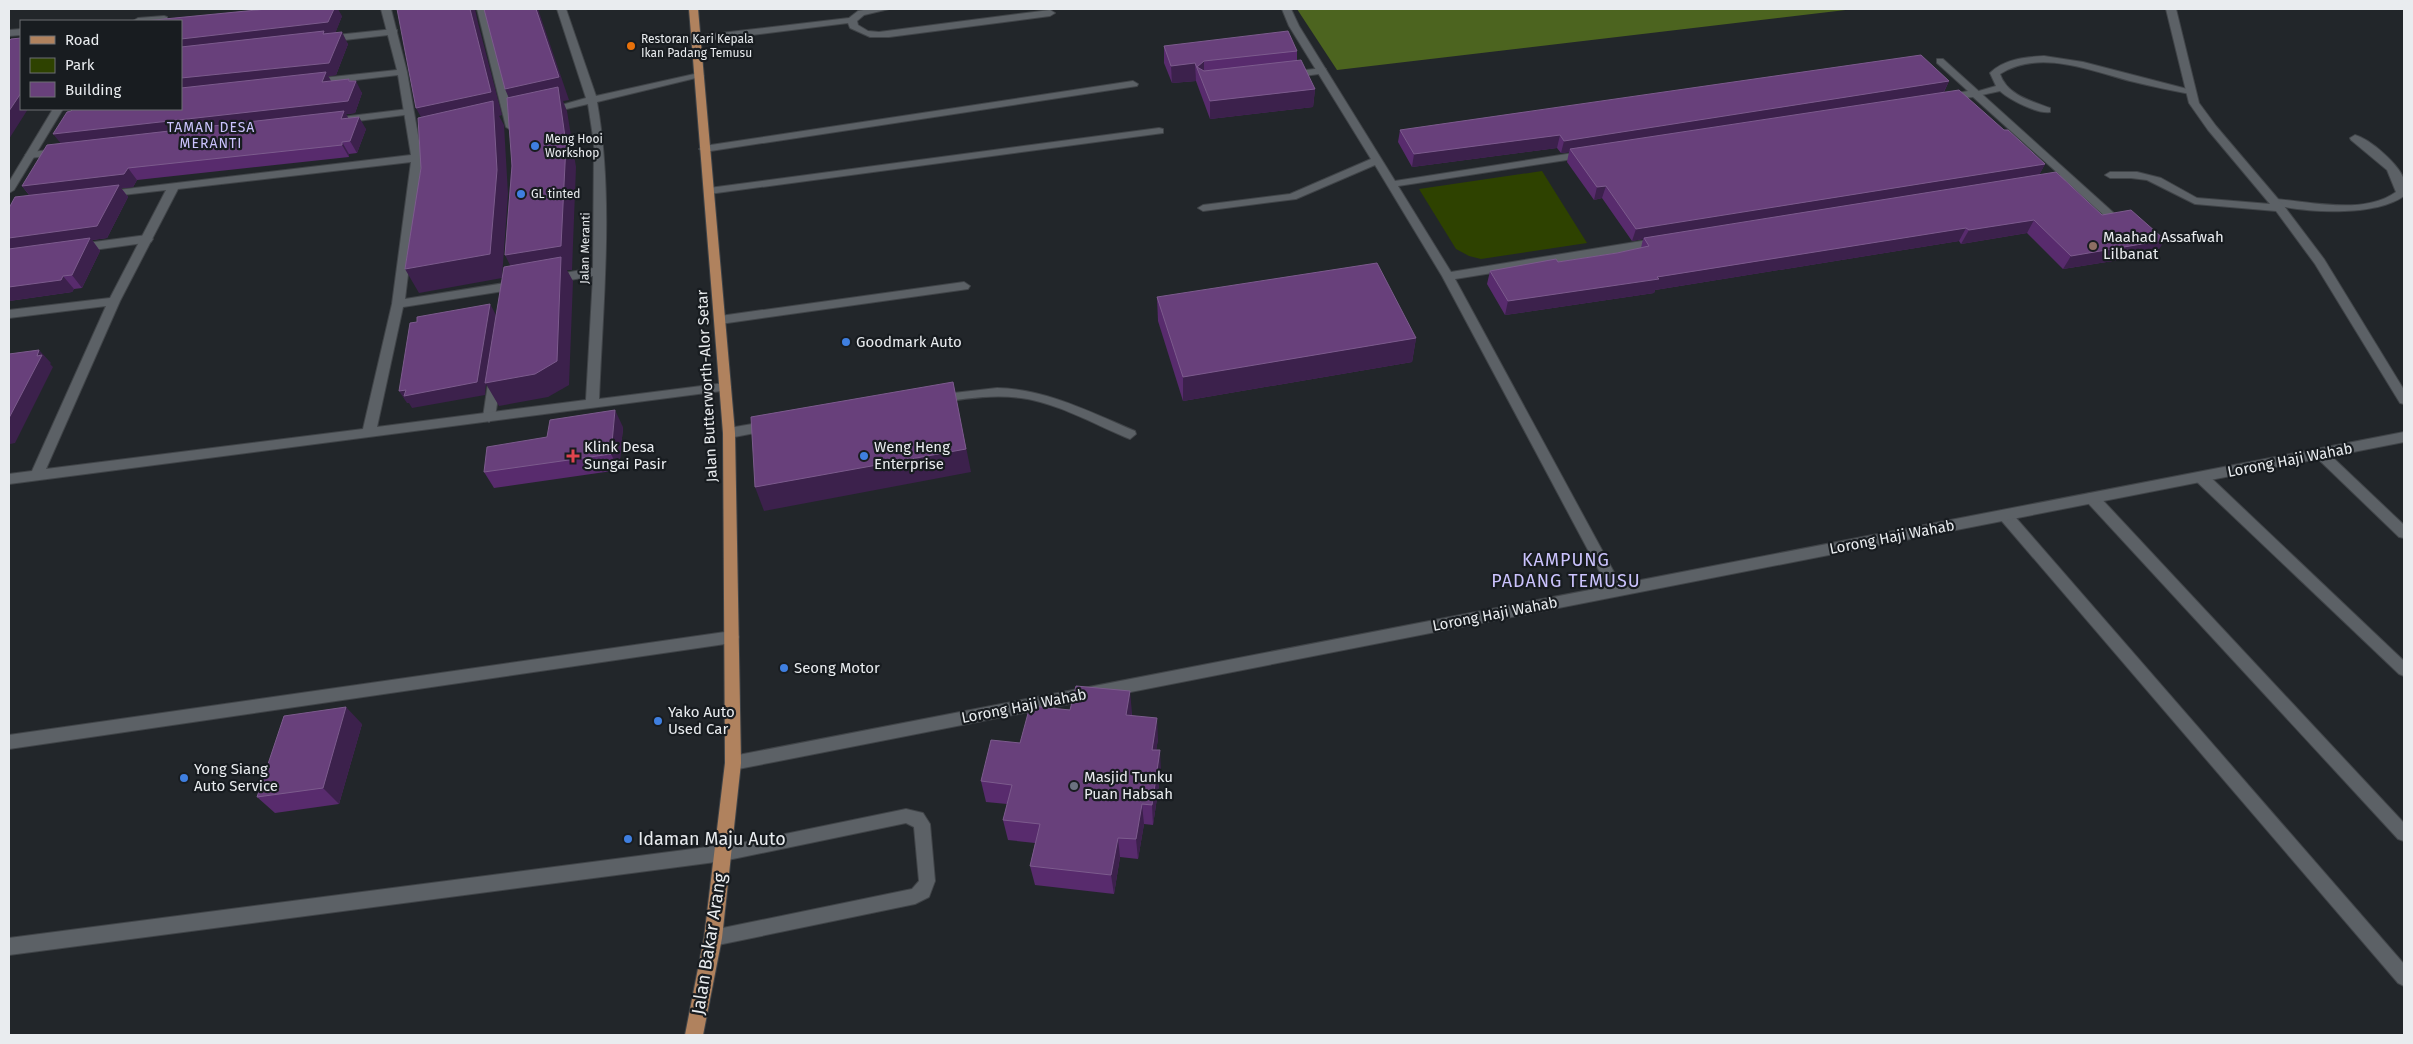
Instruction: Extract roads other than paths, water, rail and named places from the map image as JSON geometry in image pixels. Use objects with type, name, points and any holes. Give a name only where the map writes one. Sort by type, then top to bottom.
[{"type":"main road","name":"Jalan Butterworth-Alor Setar","points":[[693,9],[729,433],[733,763]]},
{"type":"main road","name":"Jalan Bakar Arang","points":[[694,1035],[713,938],[733,763]]},
{"type":"street","points":[[369,433],[398,304],[420,139],[408,112],[394,32],[386,9]]},
{"type":"street","points":[[481,9],[510,119],[512,138]]},
{"type":"street","name":"Jalan Meranti","points":[[561,9],[592,100],[599,143],[599,271],[592,404]]},
{"type":"street","points":[[695,39],[852,20],[861,13],[884,9]]},
{"type":"street","points":[[1286,9],[1448,276],[1617,591]]},
{"type":"street","points":[[2171,9],[2194,103],[2212,128],[2278,205],[2320,262],[2404,400]]},
{"type":"street","points":[[852,20],[853,26],[859,31],[872,35],[1050,13]]},
{"type":"street","points":[[150,20],[175,18]]},
{"type":"street","points":[[316,40],[394,32]]},
{"type":"street","points":[[2046,110],[2026,103],[2002,88],[1996,82],[1995,73],[2002,66],[2012,62],[2044,60],[2080,64],[2190,92]]},
{"type":"street","points":[[1940,61],[2112,217]]},
{"type":"street","points":[[1274,77],[1323,71]]},
{"type":"street","points":[[306,82],[402,72]]},
{"type":"street","points":[[538,113],[699,76]]},
{"type":"street","points":[[704,149],[1133,84]]},
{"type":"street","points":[[1938,99],[2002,88]]},
{"type":"street","points":[[9,190],[57,110]]},
{"type":"street","points":[[331,121],[408,112]]},
{"type":"street","points":[[709,191],[1160,131]]},
{"type":"street","points":[[2110,175],[2131,173],[2142,175],[2162,183],[2185,198],[2195,202],[2364,206],[2383,205],[2395,200],[2402,193],[2401,186],[2393,171],[2384,160],[2355,138]]},
{"type":"street","points":[[30,155],[69,151]]},
{"type":"street","points":[[1393,184],[1598,152]]},
{"type":"street","points":[[96,196],[417,158]]},
{"type":"street","points":[[1203,208],[1292,197],[1378,160]]},
{"type":"street","points":[[2029,183],[2068,177]]},
{"type":"street","points":[[36,476],[114,301],[174,186]]},
{"type":"street","points":[[68,249],[147,239]]},
{"type":"street","points":[[1448,276],[1675,240]]},
{"type":"street","points":[[544,281],[599,271]]},
{"type":"street","points":[[398,304],[526,284]]},
{"type":"street","points":[[720,320],[964,286]]},
{"type":"street","points":[[9,314],[114,301]]},
{"type":"street","points":[[489,417],[497,361]]},
{"type":"street","points":[[9,479],[726,387]]},
{"type":"street","points":[[926,400],[975,392],[1008,392],[1033,396],[1130,434]]},
{"type":"street","points":[[729,433],[788,423]]},
{"type":"street","name":"Lorong Haji Wahab","points":[[733,763],[2404,438]]},
{"type":"street","points":[[2321,454],[2404,533]]},
{"type":"street","points":[[2201,477],[2404,670]]},
{"type":"street","points":[[2092,498],[2404,834]]},
{"type":"street","points":[[2006,515],[2404,977]]},
{"type":"street","points":[[9,742],[732,637]]},
{"type":"street","points":[[9,947],[723,853],[906,816],[917,818],[922,824],[927,881],[923,891],[915,896],[713,938]]},
{"type":"place","name":"Restoran Kari Kepala Ikan Padang Temusu","points":[[631,46]]},
{"type":"place","name":"Meng Hooi Workshop","points":[[535,146]]},
{"type":"place","name":"GL tinted","points":[[521,194]]},
{"type":"place","name":"Maahad Assafwah Lilbanat","points":[[2093,246]]},
{"type":"place","name":"Goodmark Auto","points":[[846,342]]},
{"type":"place","name":"Klink Desa Sungai Pasir","points":[[573,456]]},
{"type":"place","name":"Weng Heng Enterprise","points":[[864,456]]},
{"type":"place","name":"Seong Motor","points":[[784,668]]},
{"type":"place","name":"Yako Auto Used Car","points":[[658,721]]},
{"type":"place","name":"Yong Siang Auto Service","points":[[184,778]]},
{"type":"place","name":"Masjid Tunku Puan Habsah","points":[[1074,786]]},
{"type":"place","name":"Idaman Maju Auto","points":[[628,839]]},
{"type":"district","name":"TAMAN DESA MERANTI","points":[[211,136]]},
{"type":"district","name":"KAMPUNG PADANG TEMUSU","points":[[1566,570]]}]
